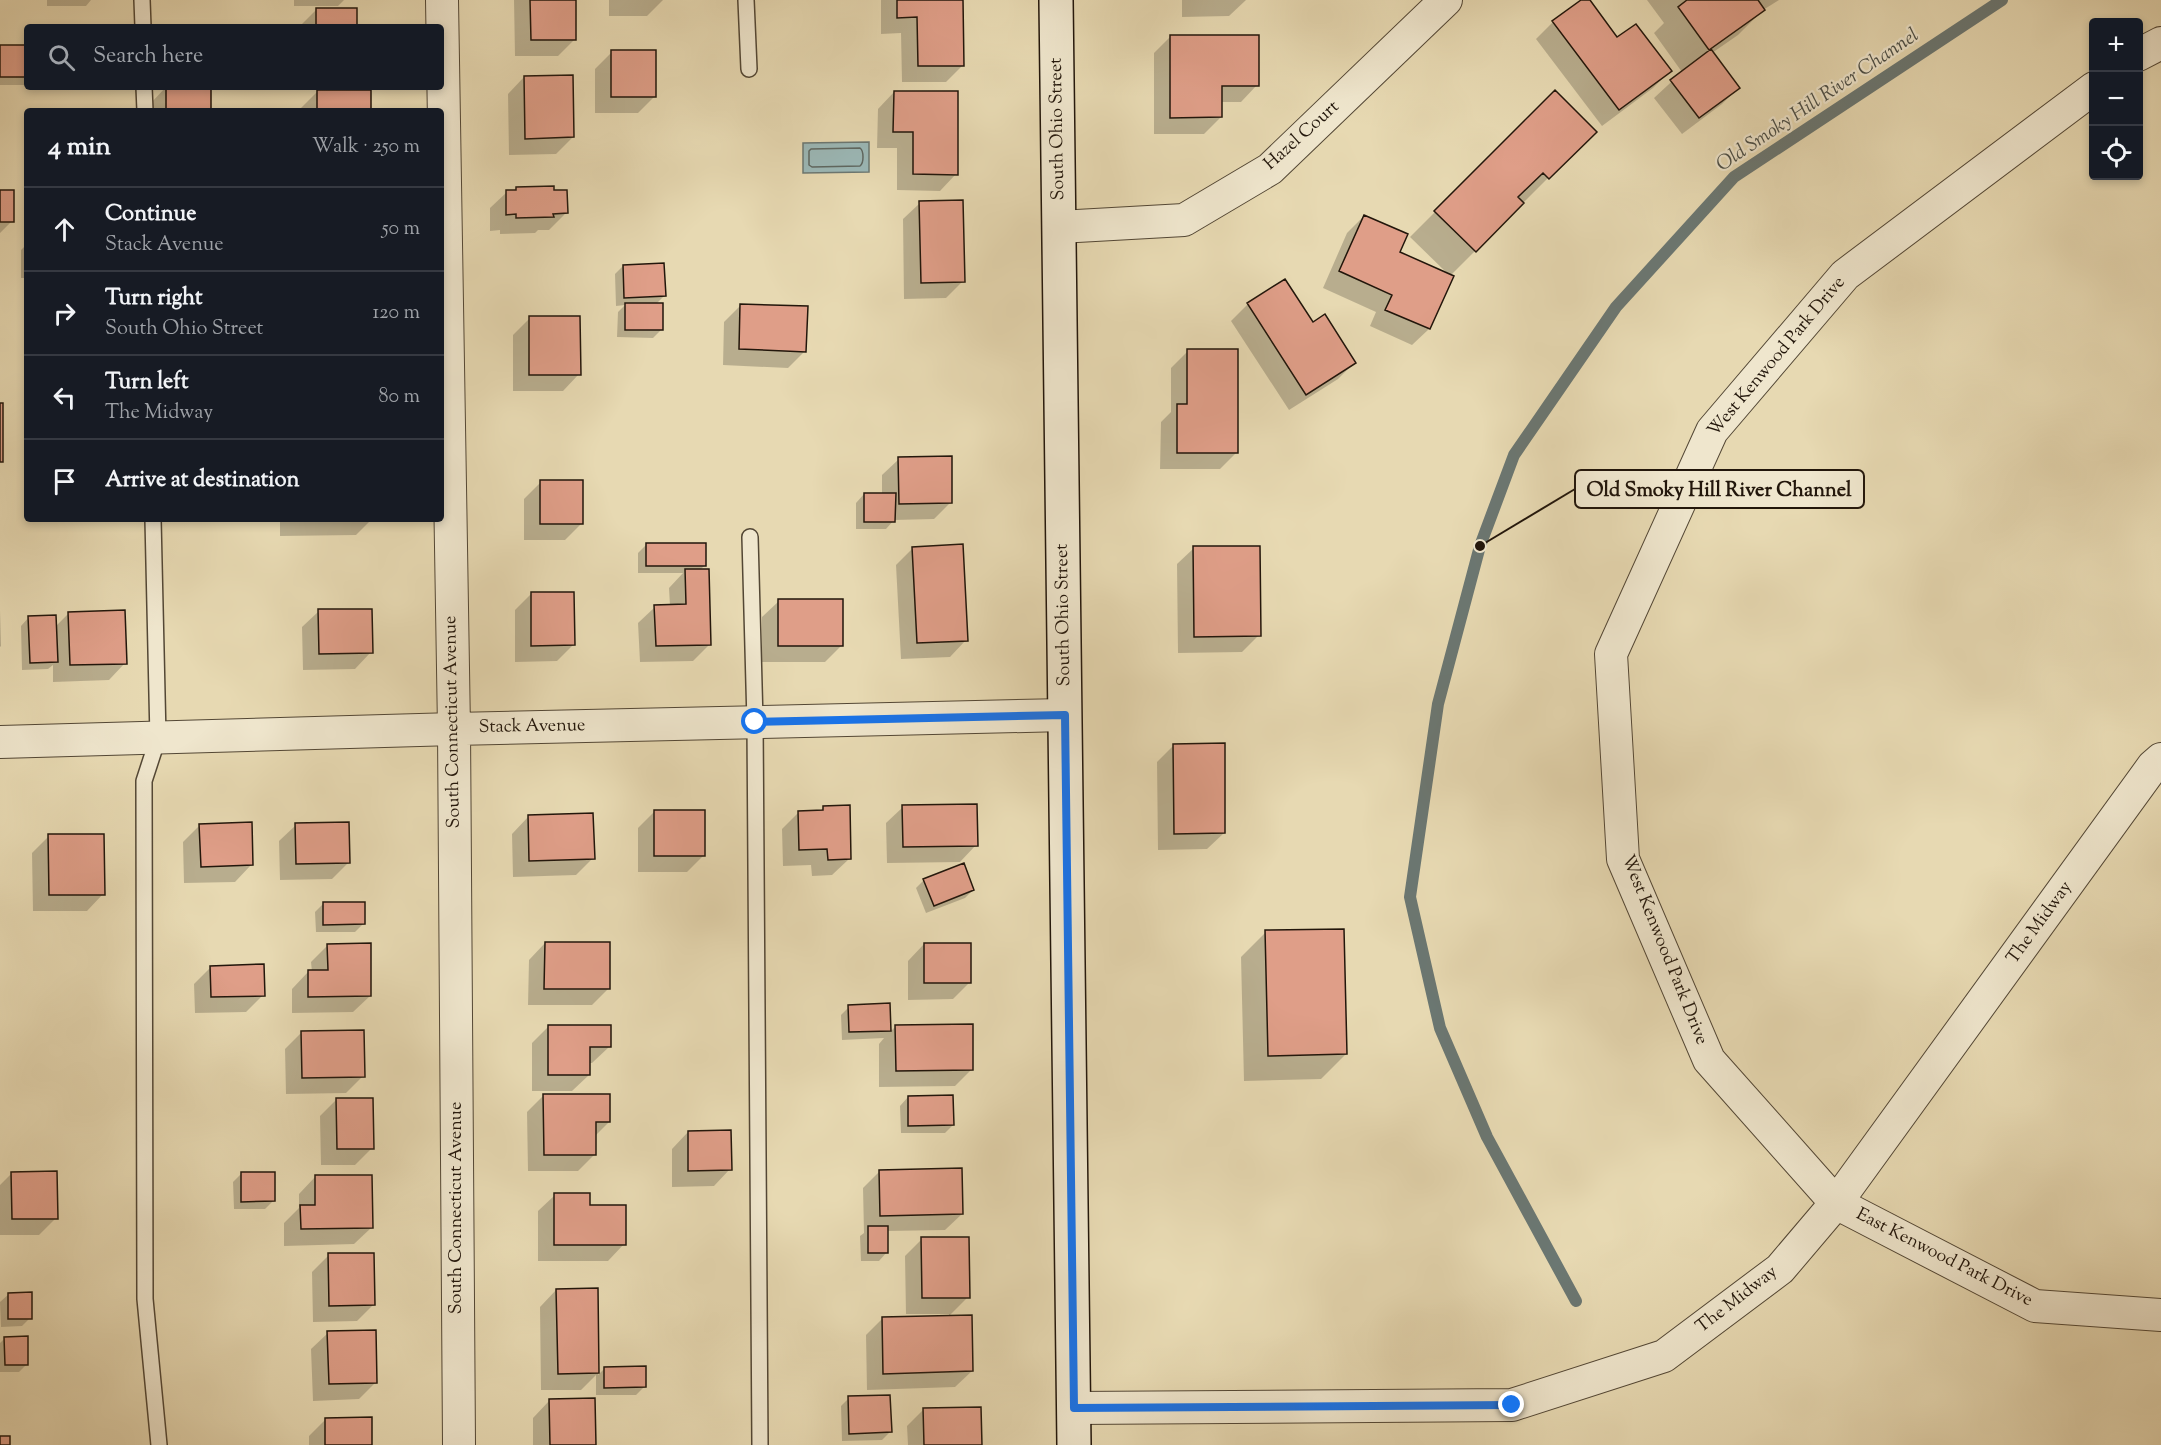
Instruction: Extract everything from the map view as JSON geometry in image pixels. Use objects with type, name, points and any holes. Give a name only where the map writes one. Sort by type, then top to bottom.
[{"type":"main road","name":"South Ohio Street","points":[[1056,0],[1074,1445]]},
{"type":"street","name":"South Connecticut Avenue","points":[[442,0],[442,24]]},
{"type":"street","name":"Hazel Court","points":[[1059,227],[1184,220],[1270,169],[1446,0]]},
{"type":"street","points":[[2143,53],[2161,43]]},
{"type":"street","name":"South Connecticut Avenue","points":[[443,90],[444,108]]},
{"type":"street","name":"West Kenwood Park Drive","points":[[1836,1203],[1709,1060],[1623,859],[1611,654],[1712,431],[1845,274],[2089,92]]},
{"type":"street","name":"South Connecticut Avenue","points":[[444,122],[454,729],[459,1445]]},
{"type":"street","name":"Stack Avenue","points":[[0,742],[1065,715]]},
{"type":"street","name":"The Midway","points":[[1074,1408],[1512,1405],[1664,1356],[1780,1269],[1836,1203],[2153,766],[2161,759]]},
{"type":"street","name":"East Kenwood Park Drive","points":[[1836,1203],[2035,1306],[2161,1315]]},
{"type":"lane","points":[[142,0],[143,24]]},
{"type":"lane","points":[[746,0],[749,69]]},
{"type":"lane","points":[[144,90],[145,108]]},
{"type":"lane","points":[[153,522],[158,738],[144,781],[145,1299],[159,1445]]},
{"type":"lane","points":[[750,537],[755,722],[760,1445]]},
{"type":"water","points":[[869,142],[869,172],[803,173],[803,143]]},
{"type":"building","points":[[530,0],[576,0],[576,40],[531,40]]},
{"type":"building","points":[[897,0],[963,0],[964,66],[918,66],[917,17],[897,18]]},
{"type":"building","points":[[1581,0],[1590,0],[1617,37],[1636,24],[1672,71],[1619,110],[1552,21]]},
{"type":"building","points":[[1687,0],[1758,0],[1765,10],[1709,50],[1678,7]]},
{"type":"building","points":[[316,8],[357,8],[357,24],[316,24]]},
{"type":"building","points":[[1170,35],[1259,35],[1259,86],[1222,86],[1222,117],[1170,118]]},
{"type":"building","points":[[0,45],[24,45],[24,77],[0,77]]},
{"type":"building","points":[[1711,49],[1740,88],[1699,118],[1670,80]]},
{"type":"building","points":[[611,50],[656,50],[656,97],[611,97]]},
{"type":"building","points":[[573,75],[574,137],[525,139],[524,76]]},
{"type":"building","points":[[166,90],[211,90],[211,108],[166,108]]},
{"type":"building","points":[[317,90],[371,90],[371,108],[317,108]]},
{"type":"building","points":[[1555,90],[1597,132],[1549,179],[1543,173],[1518,197],[1524,203],[1476,252],[1434,211]]},
{"type":"building","points":[[894,91],[958,91],[958,175],[913,174],[913,132],[893,132]]},
{"type":"building","points":[[554,186],[554,190],[567,190],[568,213],[553,214],[554,217],[516,218],[516,214],[506,215],[506,190],[516,190],[516,187]]},
{"type":"building","points":[[0,190],[14,190],[14,222],[0,222]]},
{"type":"building","points":[[963,200],[965,282],[921,283],[919,201]]},
{"type":"building","points":[[1364,215],[1408,234],[1400,252],[1454,276],[1430,329],[1385,310],[1392,295],[1339,271]]},
{"type":"building","points":[[664,263],[666,296],[624,298],[623,265]]},
{"type":"building","points":[[1285,279],[1313,322],[1325,314],[1356,363],[1306,395],[1247,303]]},
{"type":"building","points":[[625,303],[663,303],[663,330],[625,330]]},
{"type":"building","points":[[740,304],[808,306],[806,352],[739,349]]},
{"type":"building","points":[[529,316],[580,316],[581,375],[529,375]]},
{"type":"building","points":[[1187,349],[1238,349],[1238,453],[1177,453],[1177,404],[1187,404]]},
{"type":"building","points":[[0,403],[3,403],[3,462],[0,462]]},
{"type":"building","points":[[952,456],[952,503],[899,504],[898,457]]},
{"type":"building","points":[[540,480],[583,480],[583,524],[540,524]]},
{"type":"building","points":[[864,493],[896,493],[895,522],[864,522]]},
{"type":"building","points":[[646,543],[706,543],[706,566],[646,566]]},
{"type":"building","points":[[963,544],[968,641],[917,643],[912,547]]},
{"type":"building","points":[[1193,546],[1260,546],[1261,636],[1194,637]]},
{"type":"building","points":[[685,569],[709,569],[711,645],[656,646],[654,605],[686,604]]},
{"type":"building","points":[[531,592],[574,592],[575,645],[531,646]]},
{"type":"building","points":[[778,599],[843,599],[843,646],[778,646]]},
{"type":"building","points":[[318,609],[372,609],[373,653],[319,654]]},
{"type":"building","points":[[125,610],[127,664],[70,665],[68,612]]},
{"type":"building","points":[[56,615],[58,662],[30,663],[28,616]]},
{"type":"building","points":[[1225,743],[1225,833],[1174,834],[1173,744]]},
{"type":"building","points":[[977,804],[978,846],[903,847],[902,805]]},
{"type":"building","points":[[850,805],[851,859],[828,860],[827,849],[799,850],[798,811],[823,810],[823,806]]},
{"type":"building","points":[[654,810],[705,810],[705,856],[654,856]]},
{"type":"building","points":[[593,813],[595,859],[529,861],[528,815]]},
{"type":"building","points":[[252,822],[253,865],[201,867],[199,824]]},
{"type":"building","points":[[349,822],[350,863],[296,864],[295,823]]},
{"type":"building","points":[[48,834],[104,834],[105,895],[49,895]]},
{"type":"building","points":[[964,863],[974,890],[934,906],[923,879]]},
{"type":"building","points":[[323,902],[365,902],[365,924],[323,925]]},
{"type":"building","points":[[1344,929],[1347,1054],[1268,1056],[1265,930]]},
{"type":"building","points":[[545,942],[610,942],[610,989],[544,989]]},
{"type":"building","points":[[371,943],[371,996],[308,997],[308,970],[328,970],[327,944]]},
{"type":"building","points":[[924,943],[971,943],[971,983],[924,983]]},
{"type":"building","points":[[264,964],[265,996],[211,997],[210,966]]},
{"type":"building","points":[[890,1003],[891,1031],[849,1032],[848,1005]]},
{"type":"building","points":[[973,1024],[973,1070],[896,1071],[895,1025]]},
{"type":"building","points":[[548,1025],[611,1025],[611,1047],[590,1047],[590,1075],[548,1075]]},
{"type":"building","points":[[364,1030],[365,1077],[302,1078],[301,1031]]},
{"type":"building","points":[[543,1094],[610,1094],[610,1122],[596,1122],[596,1155],[544,1155]]},
{"type":"building","points":[[953,1095],[954,1125],[908,1126],[908,1096]]},
{"type":"building","points":[[336,1098],[373,1098],[374,1149],[337,1149]]},
{"type":"building","points":[[731,1130],[732,1170],[688,1171],[688,1131]]},
{"type":"building","points":[[962,1168],[963,1214],[880,1216],[879,1170]]},
{"type":"building","points":[[57,1171],[58,1219],[12,1219],[11,1172]]},
{"type":"building","points":[[241,1172],[275,1172],[275,1201],[241,1202]]},
{"type":"building","points":[[315,1175],[372,1175],[373,1228],[301,1229],[300,1205],[315,1205]]},
{"type":"building","points":[[554,1193],[590,1193],[590,1205],[626,1205],[626,1245],[554,1245]]},
{"type":"building","points":[[868,1226],[888,1226],[888,1253],[868,1253]]},
{"type":"building","points":[[921,1237],[969,1237],[970,1298],[922,1298]]},
{"type":"building","points":[[328,1253],[374,1253],[375,1305],[329,1306]]},
{"type":"building","points":[[598,1288],[599,1373],[558,1374],[556,1289]]},
{"type":"building","points":[[32,1292],[32,1319],[8,1319],[8,1293]]},
{"type":"building","points":[[972,1315],[973,1371],[883,1374],[882,1317]]},
{"type":"building","points":[[376,1330],[377,1383],[329,1384],[327,1331]]},
{"type":"building","points":[[28,1336],[28,1365],[5,1365],[4,1337]]},
{"type":"building","points":[[646,1366],[646,1387],[604,1388],[604,1367]]},
{"type":"building","points":[[890,1395],[892,1432],[849,1434],[848,1396]]},
{"type":"building","points":[[595,1398],[596,1445],[550,1445],[549,1399]]},
{"type":"building","points":[[981,1407],[982,1445],[924,1445],[923,1408]]},
{"type":"building","points":[[372,1417],[372,1445],[325,1445],[325,1418]]},
{"type":"building","points":[[0,1436],[10,1436],[10,1445],[0,1445]]},
{"type":"waterway","name":"Old Smoky Hill River Channel","points":[[1576,1301],[1487,1137],[1440,1028],[1410,897],[1438,704],[1480,546],[1514,455],[1616,307],[1734,177],[2002,0]]},
{"type":"place","name":"Old Smoky Hill River Channel","points":[[1480,546]]},
{"type":"route","points":[[755,722],[1065,715],[1074,1408],[1512,1405]]}]
